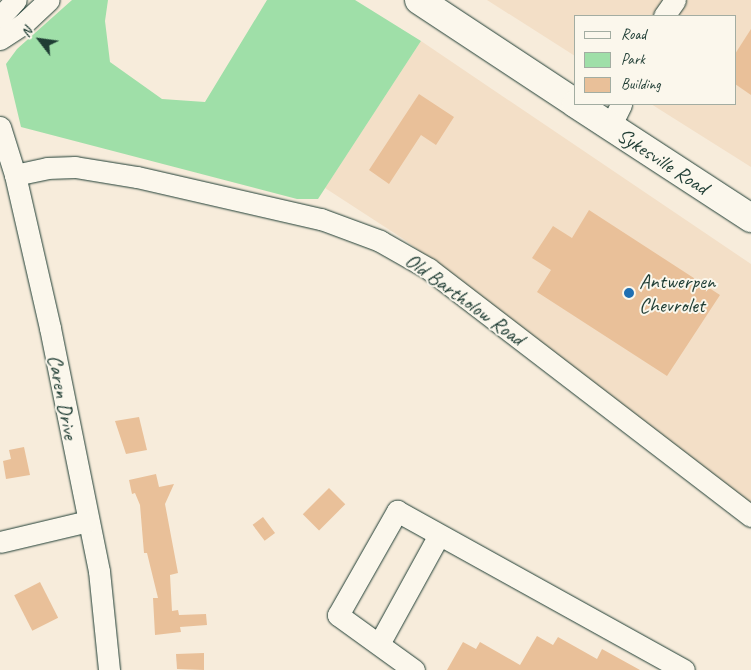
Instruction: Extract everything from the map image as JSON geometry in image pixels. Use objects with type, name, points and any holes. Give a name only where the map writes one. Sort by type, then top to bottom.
[{"type":"main road","name":"Sykesville Road","points":[[419,0],[574,102]]},
{"type":"main road","name":"Sykesville Road","points":[[582,105],[616,115],[751,218]]},
{"type":"street","points":[[0,17],[16,0]]},
{"type":"street","points":[[23,24],[37,0]]},
{"type":"street","points":[[0,39],[23,24],[49,0]]},
{"type":"street","points":[[665,15],[675,0]]},
{"type":"street","name":"Caren Drive","points":[[0,127],[50,328],[99,571],[109,670]]},
{"type":"street","name":"Old Bartholow Road","points":[[9,166],[75,167],[137,177],[321,219],[380,241],[429,269],[751,516]]},
{"type":"street","points":[[414,670],[338,615],[397,511],[672,667]]},
{"type":"street","points":[[0,542],[88,521]]},
{"type":"street","points":[[379,644],[439,535]]},
{"type":"shaded area","points":[[487,0],[751,0],[751,167],[653,105],[736,105],[736,15],[574,15],[574,55]]},
{"type":"shaded area","points":[[421,41],[751,264],[751,505],[405,240],[325,188]]},
{"type":"green space","points":[[72,0],[108,0],[105,21],[110,62],[162,99],[205,102],[267,0],[355,0],[421,41],[318,199],[297,199],[21,127],[6,64],[17,49]]},
{"type":"building","points":[[751,29],[751,95],[736,85],[736,52]]},
{"type":"building","points":[[419,94],[454,117],[436,145],[421,135],[389,184],[369,170]]},
{"type":"building","name":"Antwerpen Chevrolet","points":[[589,210],[720,295],[667,376],[537,292],[551,270],[532,258],[553,226],[572,238]]},
{"type":"building","points":[[139,417],[147,450],[126,454],[115,421]]},
{"type":"building","points":[[24,447],[30,475],[6,479],[3,461],[11,459],[9,450]]},
{"type":"building","points":[[156,474],[159,487],[174,484],[165,504],[178,573],[170,575],[172,611],[178,610],[179,615],[206,614],[207,625],[180,627],[181,632],[155,635],[153,598],[158,598],[147,553],[144,553],[140,505],[135,493],[132,494],[129,480]]},
{"type":"building","points":[[329,488],[345,504],[319,530],[303,514]]},
{"type":"building","points":[[263,517],[275,533],[265,541],[253,525]]},
{"type":"building","points":[[40,582],[58,618],[32,631],[14,595]]},
{"type":"building","points":[[537,636],[553,645],[558,637],[597,659],[602,649],[640,670],[447,670],[463,642],[476,649],[480,642],[520,665]]},
{"type":"building","points":[[204,653],[204,670],[177,669],[176,654]]},
{"type":"place","name":"Antwerpen Chevrolet","points":[[629,293]]}]
